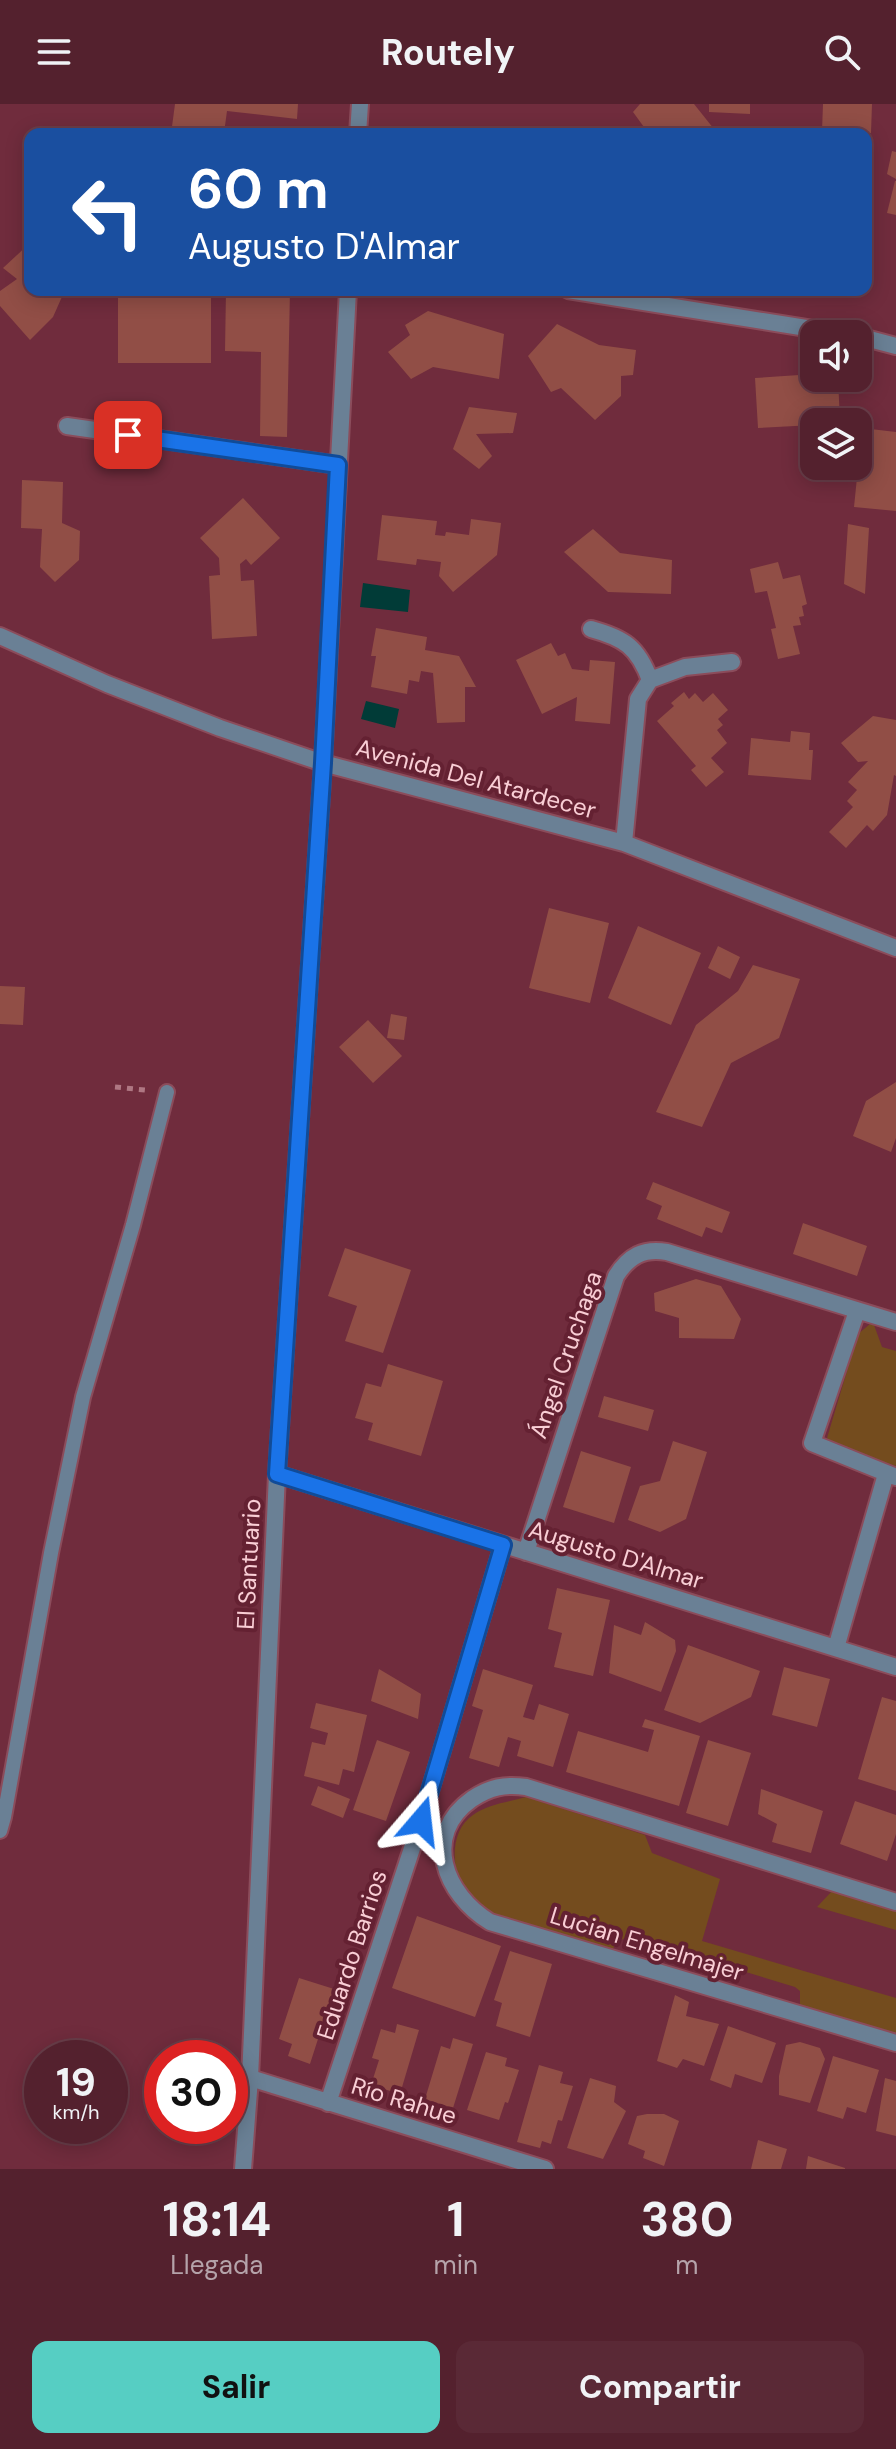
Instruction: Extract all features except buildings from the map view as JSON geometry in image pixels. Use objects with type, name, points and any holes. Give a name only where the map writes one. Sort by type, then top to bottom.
[{"type":"street","points":[[358,128],[360,104]]},
{"type":"street","name":"El Santuario","points":[[243,2169],[250,2078],[277,1474],[323,763],[348,296]]},
{"type":"street","points":[[606,296],[800,327]]},
{"type":"street","points":[[872,340],[896,346]]},
{"type":"street","points":[[67,426],[338,465]]},
{"type":"street","points":[[591,629],[616,636],[635,651],[643,660],[650,680]]},
{"type":"street","name":"Avenida Del Atardecer","points":[[0,636],[107,684],[220,728],[323,763],[624,843],[896,948]]},
{"type":"street","points":[[624,843],[638,699],[650,680],[685,667],[732,662]]},
{"type":"street","name":"Ángel Cruchaga","points":[[526,1552],[616,1276],[634,1255],[647,1251],[667,1252],[896,1322]]},
{"type":"street","points":[[836,1648],[891,1476],[812,1443],[857,1311]]},
{"type":"street","name":"Augusto D'Almar","points":[[277,1474],[896,1667]]},
{"type":"street","name":"Eduardo Barrios","points":[[328,2103],[421,1821],[503,1545]]},
{"type":"street","points":[[421,1821],[446,1831],[466,1803],[483,1791],[499,1786],[526,1787],[896,1902]]},
{"type":"street","name":"Lucian Engelmajer","points":[[446,1831],[444,1856],[453,1885],[472,1911],[490,1922],[896,2043]]},
{"type":"street","name":"Río Rahue","points":[[250,2078],[545,2169]]},
{"type":"lane","points":[[0,1831],[83,1397],[133,1225],[167,1092]]},
{"type":"path","points":[[115,1087],[167,1092]]},
{"type":"shaded area","points":[[870,1324],[874,1325],[882,1347],[896,1351],[896,1466],[834,1447],[827,1438],[858,1334]]},
{"type":"shaded area","points":[[526,1797],[645,1835],[652,1853],[720,1879],[702,1941],[896,1998],[896,2035],[800,2006],[800,1991],[795,1987],[628,1936],[611,1951],[493,1915],[471,1896],[460,1881],[455,1861],[456,1840],[465,1822],[479,1811]]},
{"type":"shaded area","points":[[833,1890],[896,1910],[896,1930],[817,1907]]},
{"type":"water","points":[[363,583],[410,590],[408,612],[360,607]]},
{"type":"water","points":[[366,701],[399,709],[395,728],[361,719]]},
{"type":"route","points":[[128,435],[338,465],[323,763],[277,1474],[503,1545],[421,1821]]}]
